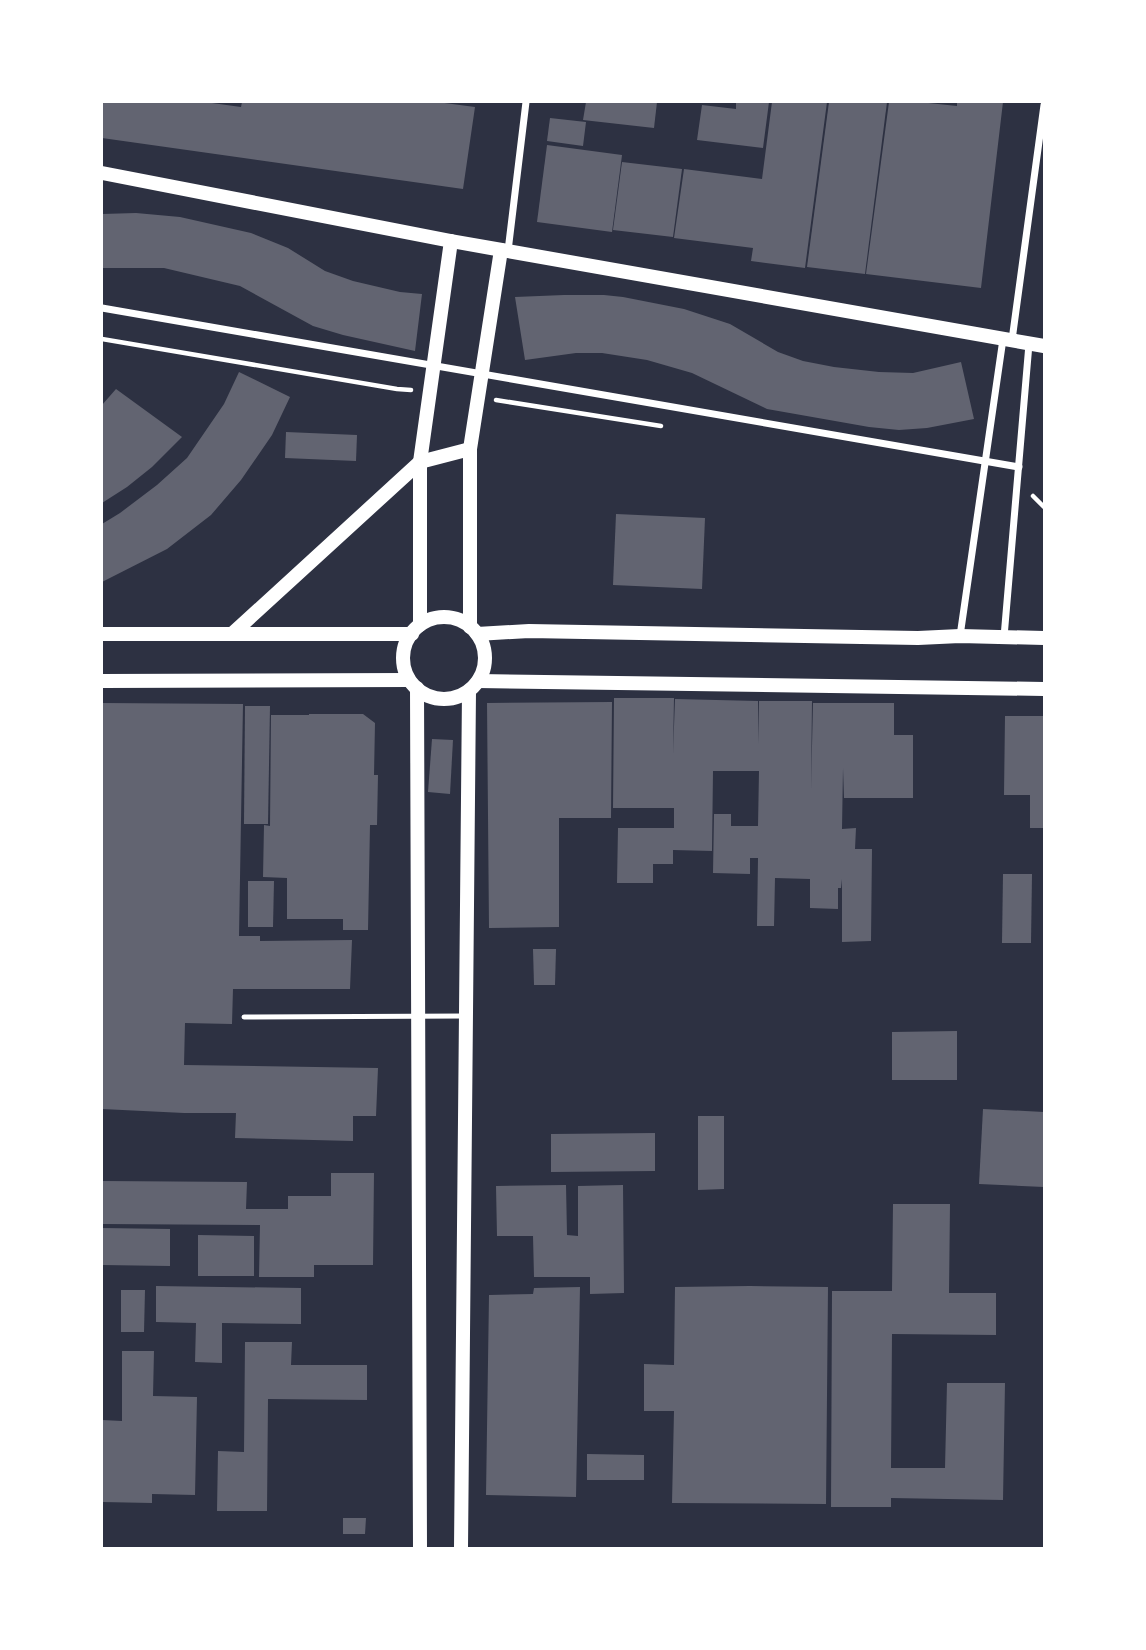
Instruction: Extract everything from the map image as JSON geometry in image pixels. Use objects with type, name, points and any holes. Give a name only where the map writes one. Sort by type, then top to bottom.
[{"type":"main road","points":[[102,173],[505,251],[1045,346]]},
{"type":"main road","points":[[416,629],[420,463],[451,241]]},
{"type":"main road","points":[[473,631],[470,449],[505,251]]},
{"type":"main road","points":[[232,634],[420,463],[470,449]]},
{"type":"main road","points":[[444,617],[458,620],[473,631],[484,650],[485,660],[473,686],[455,698],[440,699],[426,695],[413,684],[404,668],[403,658],[404,649],[416,629],[430,619],[444,617]]},
{"type":"main road","points":[[102,634],[416,629]]},
{"type":"main road","points":[[473,631],[1045,638]]},
{"type":"main road","points":[[102,681],[413,684]]},
{"type":"main road","points":[[413,684],[418,1016],[420,1549]]},
{"type":"main road","points":[[473,686],[1045,689]]},
{"type":"main road","points":[[461,1549],[466,1016],[473,686]]},
{"type":"street","points":[[505,251],[526,102]]},
{"type":"street","points":[[960,636],[985,461],[1008,340],[1045,105]]},
{"type":"street","points":[[102,308],[1018,467]]},
{"type":"street","points":[[1004,637],[1029,344]]},
{"type":"lane","points":[[244,1017],[466,1016]]},
{"type":"path","points":[[102,339],[429,393]]},
{"type":"path","points":[[478,399],[663,426]]},
{"type":"path","points":[[1017,488],[1034,496],[1045,506]]},
{"type":"building","points":[[102,102],[212,102],[241,107],[242,102],[437,102],[475,107],[463,189],[102,138]]},
{"type":"building","points":[[586,102],[657,102],[654,128],[583,120]]},
{"type":"building","points":[[736,102],[769,102],[763,148],[697,140],[702,105],[736,109]]},
{"type":"building","points":[[772,102],[827,102],[805,268],[751,261],[753,248],[674,238],[684,169],[762,179]]},
{"type":"building","points":[[829,102],[887,102],[865,274],[807,267]]},
{"type":"building","points":[[889,102],[957,106],[957,102],[1003,102],[981,288],[866,274]]},
{"type":"building","points":[[550,118],[586,122],[583,146],[547,141]]},
{"type":"building","points":[[547,145],[622,155],[612,232],[537,222]]},
{"type":"building","points":[[622,162],[682,169],[673,237],[613,230]]},
{"type":"building","points":[[136,213],[180,217],[251,233],[288,248],[325,271],[353,281],[400,292],[422,294],[415,351],[313,326],[240,286],[164,268],[102,268],[102,214]]},
{"type":"building","points":[[515,297],[623,297],[684,309],[730,324],[778,352],[803,361],[834,367],[913,373],[961,362],[974,419],[927,428],[899,430],[869,427],[767,409],[692,373],[647,360],[602,353],[576,353],[525,360]]},
{"type":"building","points":[[239,372],[290,397],[272,435],[241,480],[211,515],[167,549],[102,582],[102,524],[157,485],[187,458],[224,404]]},
{"type":"building","points":[[116,389],[182,437],[152,467],[102,503],[102,405]]},
{"type":"building","points":[[286,432],[357,435],[356,461],[285,458]]},
{"type":"building","points":[[616,514],[705,518],[702,589],[613,585]]},
{"type":"building","points":[[614,698],[674,698],[673,754],[675,699],[758,701],[758,744],[759,701],[812,701],[811,789],[813,703],[894,703],[894,735],[913,735],[913,798],[844,798],[843,768],[842,829],[856,828],[855,849],[872,849],[871,941],[842,942],[842,879],[841,888],[838,888],[838,909],[810,908],[810,879],[775,878],[774,926],[757,926],[758,858],[750,858],[750,874],[713,873],[714,814],[731,814],[731,826],[758,826],[759,771],[713,771],[712,851],[673,850],[673,864],[653,864],[653,883],[617,883],[618,828],[674,828],[674,808],[613,808]]},
{"type":"building","points":[[612,702],[611,818],[559,818],[559,927],[489,928],[487,703]]},
{"type":"building","points":[[102,703],[243,704],[239,936],[260,936],[260,941],[352,940],[350,989],[233,989],[232,1024],[185,1023],[184,1065],[378,1068],[376,1116],[353,1116],[353,1141],[235,1138],[236,1113],[102,1109]]},
{"type":"building","points":[[245,706],[270,706],[268,824],[244,824]]},
{"type":"building","points":[[363,714],[375,723],[377,825],[370,825],[368,930],[343,930],[343,919],[287,919],[287,878],[263,877],[264,825],[270,826],[271,715]]},
{"type":"building","points":[[1005,716],[1044,716],[1044,828],[1030,828],[1030,795],[1004,795]]},
{"type":"building","points":[[432,739],[453,740],[450,794],[428,792]]},
{"type":"building","points":[[1003,874],[1032,874],[1031,943],[1002,943]]},
{"type":"building","points":[[248,881],[274,881],[273,927],[248,927]]},
{"type":"building","points":[[533,949],[556,949],[555,985],[534,985]]},
{"type":"building","points":[[957,1031],[957,1080],[892,1080],[892,1032]]},
{"type":"building","points":[[983,1109],[1044,1112],[1044,1187],[979,1184]]},
{"type":"building","points":[[698,1116],[724,1116],[724,1189],[698,1190]]},
{"type":"building","points":[[655,1133],[655,1171],[551,1172],[551,1134]]},
{"type":"building","points":[[331,1173],[374,1173],[373,1265],[314,1265],[314,1277],[259,1277],[260,1225],[102,1224],[102,1181],[247,1182],[246,1209],[288,1209],[288,1196],[331,1196]]},
{"type":"building","points":[[566,1185],[567,1235],[578,1236],[578,1186],[623,1185],[624,1293],[590,1294],[590,1277],[534,1277],[533,1236],[497,1236],[496,1186]]},
{"type":"building","points":[[893,1204],[950,1204],[949,1293],[996,1293],[996,1335],[892,1334],[891,1468],[945,1468],[947,1383],[1005,1383],[1003,1500],[891,1498],[891,1507],[831,1507],[832,1291],[892,1291]]},
{"type":"building","points":[[102,1228],[170,1229],[170,1266],[102,1265]]},
{"type":"building","points":[[198,1235],[254,1236],[254,1276],[198,1276]]},
{"type":"building","points":[[156,1286],[301,1288],[301,1324],[222,1323],[222,1363],[195,1362],[196,1323],[156,1322]]},
{"type":"building","points":[[580,1287],[576,1497],[486,1495],[489,1295],[533,1294],[534,1288]]},
{"type":"building","points":[[675,1287],[828,1287],[826,1504],[672,1503],[674,1411],[644,1411],[644,1364],[674,1365]]},
{"type":"building","points":[[121,1290],[145,1290],[144,1332],[121,1332]]},
{"type":"building","points":[[245,1342],[292,1342],[291,1365],[367,1365],[367,1400],[268,1399],[267,1511],[217,1511],[218,1451],[244,1452]]},
{"type":"building","points":[[122,1351],[154,1351],[153,1396],[197,1397],[195,1495],[152,1494],[152,1503],[102,1502],[102,1420],[122,1421]]},
{"type":"building","points":[[587,1454],[644,1455],[644,1480],[587,1480]]},
{"type":"building","points":[[343,1518],[366,1518],[365,1534],[343,1534]]}]
